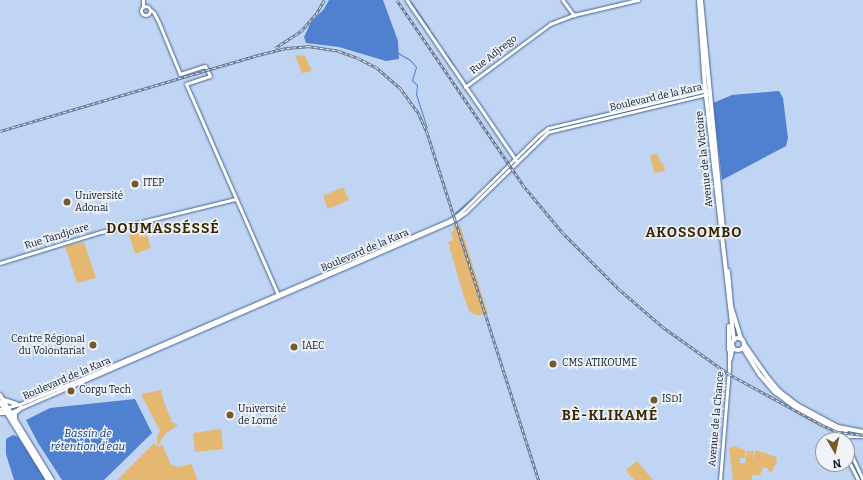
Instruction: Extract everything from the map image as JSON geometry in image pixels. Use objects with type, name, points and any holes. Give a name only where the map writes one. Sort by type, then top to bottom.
[{"type":"highway","name":"Avenue de la Victoire","points":[[700,0],[707,92],[733,344]]},
{"type":"highway","name":"Avenue de la Victoire","points":[[707,92],[731,306],[744,346]]},
{"type":"highway","points":[[729,350],[730,318]]},
{"type":"highway","points":[[741,339],[733,344],[738,350],[744,346]]},
{"type":"highway","points":[[744,346],[779,391],[804,409],[844,429],[863,432]]},
{"type":"highway","points":[[744,346],[760,375],[775,392],[802,412],[839,431],[844,429]]},
{"type":"highway","points":[[0,395],[1,401],[48,480]]},
{"type":"highway","points":[[1,401],[19,405],[15,413],[16,420]]},
{"type":"highway","points":[[0,413],[7,410]]},
{"type":"highway","points":[[7,410],[16,420],[52,480]]},
{"type":"main road","points":[[143,0],[145,7],[142,13],[156,17]]},
{"type":"main road","points":[[145,7],[151,10],[156,17],[180,74],[205,66],[210,76],[186,84],[278,295]]},
{"type":"main road","points":[[148,15],[151,10]]},
{"type":"main road","name":"Boulevard de la Kara","points":[[7,410],[458,217],[548,128],[707,92]]},
{"type":"main road","name":"Avenue de la Chance","points":[[720,480],[729,350],[733,344]]},
{"type":"main road","name":"Avenue de la Chance","points":[[729,360],[733,344]]},
{"type":"main road","name":"Boulevard de la Kara","points":[[7,410],[19,405]]},
{"type":"main road","points":[[855,466],[862,480]]},
{"type":"street","points":[[407,0],[516,160]]},
{"type":"street","points":[[562,0],[574,15]]},
{"type":"street","name":"Rue Adjrego","points":[[465,87],[550,24],[574,15],[638,0]]},
{"type":"street","name":"Rue Tandjoare","points":[[0,263],[101,232],[235,199]]},
{"type":"shaded area","points":[[295,55],[305,56],[312,71],[302,73]]},
{"type":"shaded area","points":[[657,154],[661,163],[663,163],[665,171],[654,173],[650,155]]},
{"type":"shaded area","points":[[343,187],[349,200],[328,209],[323,196]]},
{"type":"shaded area","points":[[460,225],[488,314],[473,314],[469,310],[464,297],[448,242],[453,240],[451,232],[454,231],[453,226]]},
{"type":"shaded area","points":[[145,229],[151,248],[135,254],[129,235]]},
{"type":"shaded area","points":[[84,242],[96,278],[77,283],[65,246]]},
{"type":"shaded area","points":[[161,390],[172,422],[178,425],[165,434],[158,446],[157,436],[160,431],[141,394]]},
{"type":"shaded area","points":[[221,429],[223,449],[195,452],[193,433]]},
{"type":"shaded area","points":[[154,443],[158,447],[162,444],[171,465],[178,467],[191,464],[198,480],[117,480]]},
{"type":"shaded area","points":[[734,446],[745,450],[745,458],[740,458],[740,463],[745,463],[747,451],[754,451],[752,461],[756,450],[776,457],[777,463],[773,468],[773,471],[769,472],[768,468],[763,467],[760,475],[752,475],[752,480],[733,480],[729,448]]},
{"type":"shaded area","points":[[637,461],[653,480],[634,480],[626,470]]},
{"type":"water","points":[[329,0],[383,0],[398,41],[399,59],[386,61],[339,47],[306,43],[304,37],[311,22],[324,9]]},
{"type":"water","points":[[779,91],[783,98],[788,138],[786,146],[722,180],[713,103],[732,95]]},
{"type":"water","name":"Bassin de rétention d'eau","points":[[135,399],[152,433],[104,480],[62,480],[38,443],[26,420],[50,408]]},
{"type":"water","points":[[13,435],[18,437],[46,480],[14,480],[6,454],[6,439]]},
{"type":"waterway","points":[[411,2],[429,29]]},
{"type":"waterway","points":[[431,32],[436,40]]},
{"type":"waterway","points":[[444,52],[454,66]]},
{"type":"waterway","points":[[398,53],[410,60],[416,67],[412,80],[417,85],[416,94],[427,127]]},
{"type":"waterway","points":[[490,181],[500,171]]},
{"type":"waterway","points":[[455,213],[474,197]]},
{"type":"railway","points":[[275,48],[301,31],[316,14],[324,0]]},
{"type":"railway","points":[[397,0],[523,185],[563,233],[620,290],[663,327],[729,374],[822,425],[838,432],[863,435]]},
{"type":"railway","points":[[0,131],[258,55],[287,48],[308,46],[339,51],[376,67],[401,89],[419,114],[427,132],[539,480]]},
{"type":"place","name":"ITEP","points":[[135,184]]},
{"type":"place","name":"Université Adonai","points":[[67,202]]},
{"type":"place","name":"Centre Régional du Volontariat","points":[[93,345]]},
{"type":"place","name":"IAEC","points":[[294,347]]},
{"type":"place","name":"CMS ATIKOUME","points":[[553,364]]},
{"type":"place","name":"Corgu Tech","points":[[71,391]]},
{"type":"place","name":"ISDI","points":[[654,400]]},
{"type":"place","name":"Université de Lomé","points":[[230,415]]},
{"type":"district","name":"DOUMASSÉSSÉ","points":[[163,229]]},
{"type":"district","name":"AKOSSOMBO","points":[[694,233]]},
{"type":"district","name":"BÈ-KLIKAMÉ","points":[[610,416]]}]
